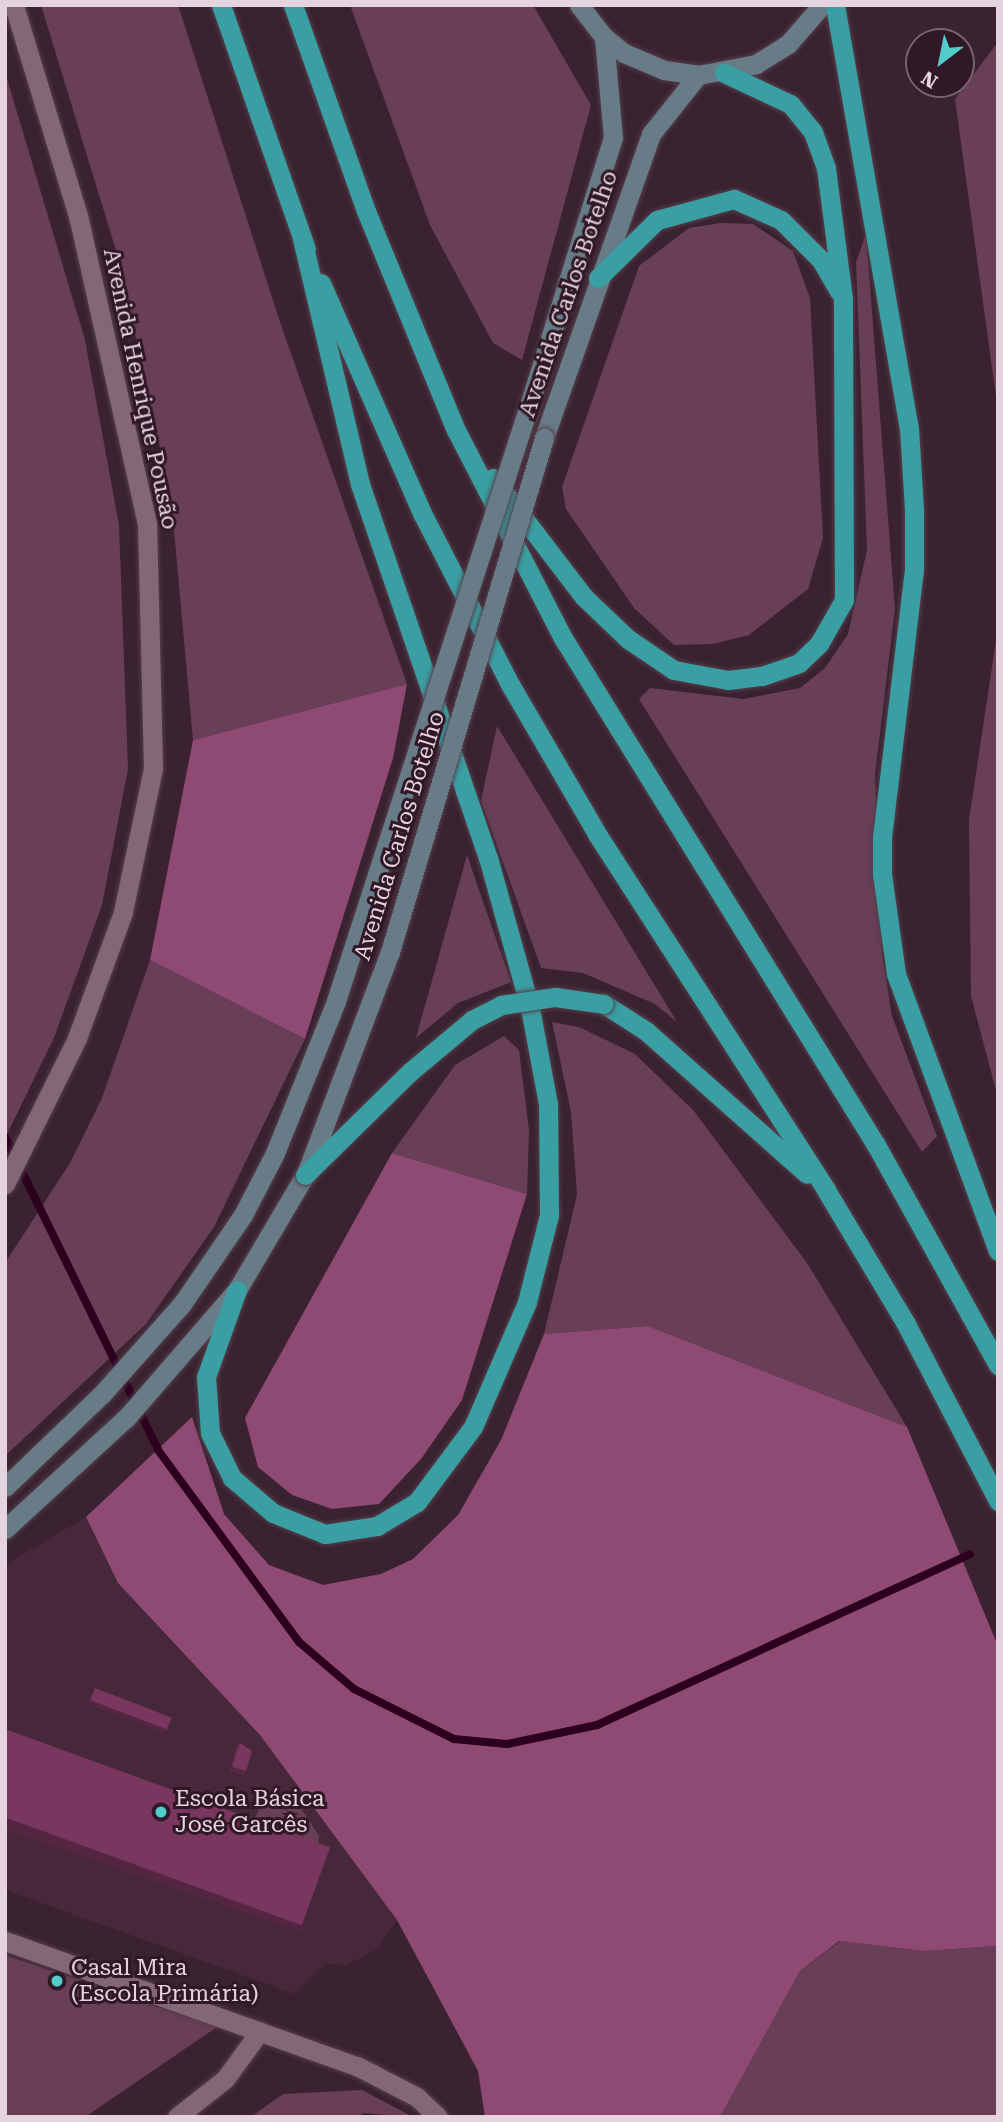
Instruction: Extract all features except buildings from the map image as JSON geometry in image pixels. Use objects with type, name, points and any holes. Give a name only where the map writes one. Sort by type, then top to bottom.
[{"type":"highway","points":[[221,5],[302,239],[423,515],[511,686],[597,834],[826,1190],[905,1322],[998,1501]]},
{"type":"highway","points":[[293,5],[366,211],[456,430],[563,638],[876,1145],[998,1365]]},
{"type":"highway","points":[[835,5],[909,428],[914,510],[914,569],[882,838],[882,874],[896,974],[998,1251]]},
{"type":"highway","points":[[456,430],[584,597],[628,639],[674,670],[728,680],[762,676],[799,663],[819,644],[844,600],[844,299],[826,168],[813,132],[790,104],[724,73]]},
{"type":"highway","points":[[598,278],[657,220],[734,199],[782,220],[821,260],[844,299]]},
{"type":"highway","points":[[237,1290],[206,1377],[211,1433],[232,1478],[273,1513],[325,1534],[377,1527],[417,1502],[473,1427],[527,1302],[550,1214],[548,1104],[530,1008],[488,858],[360,484],[302,239]]},
{"type":"highway","points":[[305,1175],[411,1071],[472,1020],[501,1005],[555,997],[604,1004],[646,1031],[826,1190]]},
{"type":"main road","points":[[579,5],[604,37],[625,53],[664,70],[698,75],[724,73],[756,64],[788,44],[822,5]]},
{"type":"main road","name":"Avenida Carlos Botelho","points":[[5,1487],[102,1395],[182,1304],[243,1215],[275,1153],[336,1001],[613,138],[604,37]]},
{"type":"main road","name":"Avenida Carlos Botelho","points":[[5,1529],[117,1427],[237,1290],[305,1175],[390,952],[544,438],[598,278],[651,134],[698,75]]},
{"type":"street","name":"Avenida Henrique Pousão","points":[[5,1184],[77,1038],[123,912],[153,768],[147,524],[78,216],[14,5]]},
{"type":"street","points":[[5,1941],[260,2031],[386,2080],[417,2097],[438,2117]]},
{"type":"street","points":[[177,2117],[225,2079],[260,2031]]},
{"type":"shaded area","points":[[41,5],[178,5],[280,322],[407,684],[193,740],[171,497],[118,257]]},
{"type":"shaded area","points":[[350,5],[533,5],[591,105],[522,360],[493,343],[430,225]]},
{"type":"shaded area","points":[[998,42],[998,411],[955,99],[975,98],[975,72]]},
{"type":"shaded area","points":[[5,72],[85,340],[119,525],[128,769],[102,905],[54,1038],[5,1138]]},
{"type":"shaded area","points":[[721,223],[753,224],[793,251],[810,298],[823,538],[808,589],[749,635],[713,644],[674,645],[634,608],[566,509],[562,487],[639,266],[689,228]]},
{"type":"shaded area","points":[[866,234],[895,609],[875,775],[882,953],[892,1016],[937,1136],[922,1152],[639,699],[650,688],[744,699],[800,688],[825,668],[848,634],[867,550],[856,262]]},
{"type":"shaded area","points":[[998,627],[998,1098],[971,996],[969,820]]},
{"type":"shaded area","points":[[407,684],[393,758],[305,1039],[150,960],[193,740]]},
{"type":"shaded area","points":[[497,726],[677,1022],[655,1004],[583,973],[541,968],[481,801]]},
{"type":"shaded area","points":[[467,855],[511,982],[458,1003],[416,1038]]},
{"type":"shaded area","points":[[150,960],[305,1039],[214,1227],[146,1324],[5,1456],[5,1263],[70,1163],[102,1098]]},
{"type":"shaded area","points":[[552,1022],[579,1027],[635,1054],[694,1111],[807,1263],[907,1427],[648,1326],[544,1334],[577,1195],[571,1112]]},
{"type":"shaded area","points":[[504,1036],[519,1050],[529,1130],[527,1194],[392,1153],[455,1065]]},
{"type":"shaded area","points":[[392,1153],[527,1194],[462,1400],[421,1459],[379,1504],[332,1509],[292,1495],[258,1467],[245,1418]]},
{"type":"shaded area","points":[[648,1326],[907,1427],[998,1646],[998,1946],[924,1951],[839,1941],[800,1971],[720,2117],[485,2117],[478,2071],[397,1920],[260,1735],[118,1583],[86,1517],[192,1417],[224,1514],[269,1565],[323,1585],[381,1574],[413,1559],[458,1515],[501,1440],[544,1334]]},
{"type":"shaded area","name":"Escola Básica José Garcês","points":[[86,1517],[118,1583],[260,1735],[397,1920],[377,1949],[347,1965],[325,1964],[295,1994],[5,1890],[5,1565]]},
{"type":"shaded area","points":[[268,1794],[295,1799],[319,1836],[318,1849],[250,1826]]},
{"type":"shaded area","points":[[840,1941],[924,1951],[998,1946],[998,2117],[720,2117],[800,1971]]},
{"type":"shaded area","points":[[5,1955],[217,2027],[85,2117],[5,2117]]},
{"type":"shaded area","points":[[362,2090],[413,2117],[363,2113],[358,2117],[251,2117],[283,2094]]},
{"type":"waterway","points":[[5,1137],[158,1450],[299,1642],[354,1689],[454,1739],[507,1744],[597,1725],[970,1554]]},
{"type":"place","name":"Escola Básica José Garcês","points":[[161,1812]]},
{"type":"place","name":"Casal Mira (Escola Primária)","points":[[57,1981]]}]
